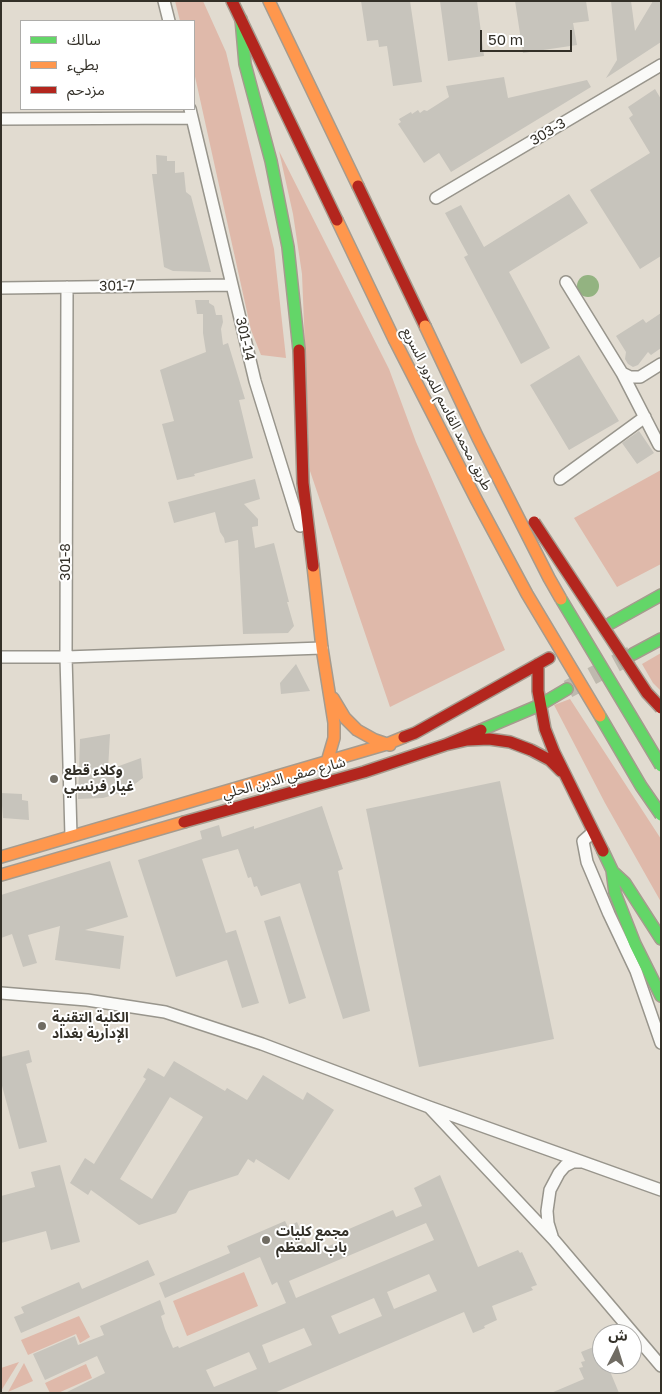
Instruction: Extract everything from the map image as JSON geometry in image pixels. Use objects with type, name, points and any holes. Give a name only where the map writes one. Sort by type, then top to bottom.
[{"type":"main road","name":"طريق محمد القاسم للمرور السريع","points":[[232,1],[394,339],[476,499],[527,594],[641,786],[661,815]]},
{"type":"main road","name":"طريق محمد القاسم للمرور السريع","points":[[269,1],[478,438],[549,578],[661,766]]},
{"type":"main road","points":[[241,19],[244,64],[271,161],[288,247],[299,348],[303,483],[322,648],[334,722],[334,738],[327,762]]},
{"type":"main road","points":[[478,438],[647,693],[661,708]]},
{"type":"main road","points":[[610,624],[661,595]]},
{"type":"main road","points":[[633,654],[661,638]]},
{"type":"main road","name":"شارع صفي الدين الحلي","points":[[1,857],[387,744],[415,733],[549,658]]},
{"type":"main road","points":[[538,664],[540,705],[545,729],[565,775],[592,833],[612,870],[625,883],[661,939]]},
{"type":"main road","name":"شارع صفي الدين الحلي","points":[[1,875],[238,806],[364,772],[445,745],[540,705],[568,690]]},
{"type":"main road","points":[[330,693],[345,718],[358,730],[375,740],[410,748],[445,745],[467,740],[488,739],[510,742],[550,760],[565,775]]},
{"type":"main road","points":[[612,870],[615,894],[661,996]]},
{"type":"street","points":[[164,1],[169,20]]},
{"type":"street","name":"303-3","points":[[436,198],[661,65]]},
{"type":"street","points":[[1,119],[191,114]]},
{"type":"street","name":"301-14","points":[[191,114],[255,381],[312,566]]},
{"type":"street","points":[[566,282],[622,373],[659,445]]},
{"type":"street","name":"301-7","points":[[1,288],[232,285]]},
{"type":"street","name":"301-8","points":[[67,287],[66,657],[71,836]]},
{"type":"street","points":[[622,373],[630,377],[640,377],[661,364]]},
{"type":"street","points":[[560,479],[645,417]]},
{"type":"street","points":[[1,658],[322,648]]},
{"type":"street","points":[[592,833],[583,841],[587,862],[636,971],[661,1043]]},
{"type":"street","points":[[1,993],[86,1000],[165,1012],[262,1044],[429,1107],[661,1190]]},
{"type":"street","points":[[429,1107],[554,1240],[661,1366]]},
{"type":"street","points":[[554,1240],[548,1223],[547,1210],[550,1190],[565,1166],[573,1162],[583,1162]]},
{"type":"shaded area","points":[[175,1],[203,1],[226,52],[274,249],[286,358],[261,355],[251,330],[195,77],[195,20],[180,20]]},
{"type":"shaded area","points":[[279,151],[389,369],[416,442],[505,650],[390,707],[310,471],[302,274],[293,214]]},
{"type":"shaded area","points":[[588,275],[596,278],[599,286],[596,294],[588,297],[580,294],[577,286],[580,278]]},
{"type":"shaded area","points":[[661,470],[661,564],[617,587],[574,518]]},
{"type":"shaded area","points":[[661,653],[661,691],[653,683],[642,664]]},
{"type":"shaded area","points":[[570,699],[661,839],[661,902],[605,803],[554,705]]},
{"type":"shaded area","points":[[244,1272],[258,1306],[187,1336],[173,1301]]},
{"type":"shaded area","points":[[79,1316],[90,1337],[80,1343],[76,1334],[28,1355],[21,1340]]},
{"type":"shaded area","points":[[19,1362],[1,1391],[1,1368]]},
{"type":"shaded area","points":[[24,1363],[33,1381],[8,1392]]},
{"type":"shaded area","points":[[86,1364],[92,1378],[58,1393],[50,1393],[45,1383]]},
{"type":"building","points":[[361,1],[410,1],[422,82],[393,86],[387,46],[379,47],[378,40],[367,41]]},
{"type":"building","points":[[440,1],[477,1],[484,56],[448,61]]},
{"type":"building","points":[[515,1],[586,1],[589,21],[573,23],[577,45],[523,53]]},
{"type":"building","points":[[611,1],[631,1],[635,31],[653,1],[661,1],[661,42],[606,78],[617,60]]},
{"type":"building","points":[[504,77],[508,98],[587,80],[591,87],[451,172],[439,153],[424,163],[398,124],[401,122],[399,119],[418,110],[420,113],[424,110],[427,111],[449,97],[446,86]]},
{"type":"building","points":[[655,89],[661,99],[661,256],[640,269],[590,190],[650,153],[629,118],[633,115],[628,107]]},
{"type":"building","points":[[156,155],[167,156],[167,161],[175,161],[175,173],[184,172],[186,192],[191,196],[211,272],[173,271],[164,267],[152,174],[157,174]]},
{"type":"building","points":[[569,194],[588,223],[509,272],[550,348],[521,364],[464,257],[468,255],[445,213],[461,205],[484,247]]},
{"type":"building","points":[[195,300],[209,300],[209,303],[214,306],[216,315],[222,315],[223,345],[228,343],[245,399],[239,400],[253,458],[177,480],[162,424],[174,421],[160,370],[206,352],[203,314],[197,314]]},
{"type":"building","points":[[661,313],[661,348],[651,355],[648,352],[638,365],[633,367],[625,359],[626,352],[616,336],[643,319],[646,323]]},
{"type":"building","points":[[579,355],[619,421],[569,450],[530,385]]},
{"type":"building","points":[[639,431],[654,453],[637,464],[622,443]]},
{"type":"building","points":[[255,479],[260,499],[244,504],[258,519],[258,526],[252,527],[255,548],[274,543],[294,626],[288,633],[243,634],[238,540],[225,543],[215,512],[174,523],[168,502]]},
{"type":"building","points":[[296,664],[310,691],[281,694],[280,683]]},
{"type":"building","points":[[110,734],[108,770],[141,758],[143,778],[124,792],[103,798],[78,799],[80,739]]},
{"type":"building","points":[[500,781],[554,1039],[419,1067],[366,809]]},
{"type":"building","points":[[1,793],[22,794],[22,800],[28,801],[29,820],[3,818]]},
{"type":"building","points":[[322,806],[343,869],[338,871],[370,1011],[343,1019],[300,883],[261,896],[257,886],[254,887],[251,877],[248,878],[238,849],[202,859],[226,933],[236,930],[259,1003],[242,1008],[227,960],[176,977],[138,860],[202,839],[200,831],[219,825],[222,837],[254,826],[254,829]]},
{"type":"building","points":[[110,861],[128,917],[85,930],[124,936],[120,969],[55,960],[60,926],[28,935],[37,963],[23,967],[12,934],[1,938],[1,895]]},
{"type":"building","points":[[280,916],[306,998],[289,1004],[264,921]]},
{"type":"building","points":[[29,1050],[32,1062],[26,1064],[47,1142],[19,1149],[1,1082],[1,1057]]},
{"type":"building","points":[[174,1061],[225,1091],[227,1088],[247,1100],[263,1075],[303,1100],[307,1092],[334,1110],[289,1180],[256,1159],[254,1163],[248,1159],[238,1175],[189,1191],[176,1213],[139,1225],[91,1190],[88,1195],[70,1183],[85,1158],[94,1164],[146,1079],[143,1077],[148,1068],[164,1077]],"holes":[[[170,1097],[203,1117],[152,1199],[120,1179]]]},
{"type":"building","points":[[60,1165],[80,1242],[51,1250],[46,1231],[1,1243],[1,1196],[35,1187],[31,1172]]},
{"type":"building","points":[[440,1175],[478,1267],[518,1250],[520,1253],[522,1252],[537,1285],[531,1287],[533,1290],[492,1306],[497,1320],[484,1326],[485,1328],[473,1333],[464,1312],[274,1393],[65,1393],[105,1373],[97,1356],[45,1380],[33,1354],[75,1336],[78,1345],[104,1335],[100,1326],[160,1300],[165,1314],[161,1316],[173,1348],[178,1346],[179,1348],[286,1303],[277,1282],[272,1285],[260,1257],[165,1298],[159,1283],[230,1253],[227,1246],[285,1221],[288,1227],[297,1222],[311,1254],[338,1242],[335,1235],[393,1210],[396,1217],[422,1206],[414,1188]],"holes":[[[426,1223],[434,1240],[296,1298],[289,1281]],[[429,1274],[437,1291],[394,1309],[387,1292]],[[374,1298],[382,1316],[339,1334],[331,1316]],[[304,1328],[312,1345],[269,1363],[262,1345]],[[249,1352],[257,1369],[214,1387],[206,1370]]]},
{"type":"building","points":[[148,1260],[155,1275],[21,1333],[14,1317],[24,1313],[21,1307],[79,1282],[82,1289]]},
{"type":"building","points":[[592,1348],[592,1374],[611,1374],[619,1393],[551,1393],[584,1379],[579,1368],[583,1367],[581,1362],[585,1361],[581,1352]]},
{"type":"tunnel","points":[[568,689],[633,654]]},
{"type":"traffic: fast","points":[[241,19],[245,64],[271,161],[288,247],[299,350]]},
{"type":"traffic: fast","points":[[611,623],[661,595]]},
{"type":"traffic: fast","points":[[561,599],[661,766]]},
{"type":"traffic: fast","points":[[633,654],[661,639]]},
{"type":"traffic: fast","points":[[481,730],[540,705],[567,689]]},
{"type":"traffic: fast","points":[[600,716],[641,786],[661,815]]},
{"type":"traffic: fast","points":[[603,851],[612,870],[615,893],[635,944],[661,996]]},
{"type":"traffic: fast","points":[[612,871],[625,883],[661,939]]},
{"type":"traffic: slow","points":[[269,1],[358,186]]},
{"type":"traffic: slow","points":[[337,220],[394,339]]},
{"type":"traffic: slow","points":[[425,326],[478,438],[561,599]]},
{"type":"traffic: slow","points":[[394,339],[527,594],[600,716]]},
{"type":"traffic: slow","points":[[313,566],[322,648],[334,723],[334,738],[327,762]]},
{"type":"traffic: slow","points":[[333,698],[345,718],[357,730],[375,740],[390,745]]},
{"type":"traffic: slow","points":[[1,857],[387,744],[404,737]]},
{"type":"traffic: slow","points":[[1,875],[184,822]]},
{"type":"traffic: jam","points":[[232,1],[337,220]]},
{"type":"traffic: jam","points":[[358,186],[425,326]]},
{"type":"traffic: jam","points":[[299,350],[303,483],[313,566]]},
{"type":"traffic: jam","points":[[534,522],[647,693],[661,708]]},
{"type":"traffic: jam","points":[[404,737],[415,733],[549,658]]},
{"type":"traffic: jam","points":[[538,664],[538,691],[545,729],[554,752],[603,851]]},
{"type":"traffic: jam","points":[[184,822],[364,772],[445,745],[481,730]]},
{"type":"traffic: jam","points":[[445,745],[467,740],[489,739],[510,742],[550,760],[561,771]]},
{"type":"place","name":"وكلاء قطع غيار فرنسي","points":[[54,779]]},
{"type":"place","name":"الكلية التقنية الإدارية بغداد","points":[[42,1026]]},
{"type":"place","name":"مجمع كليات باب المعظم","points":[[266,1240]]}]
